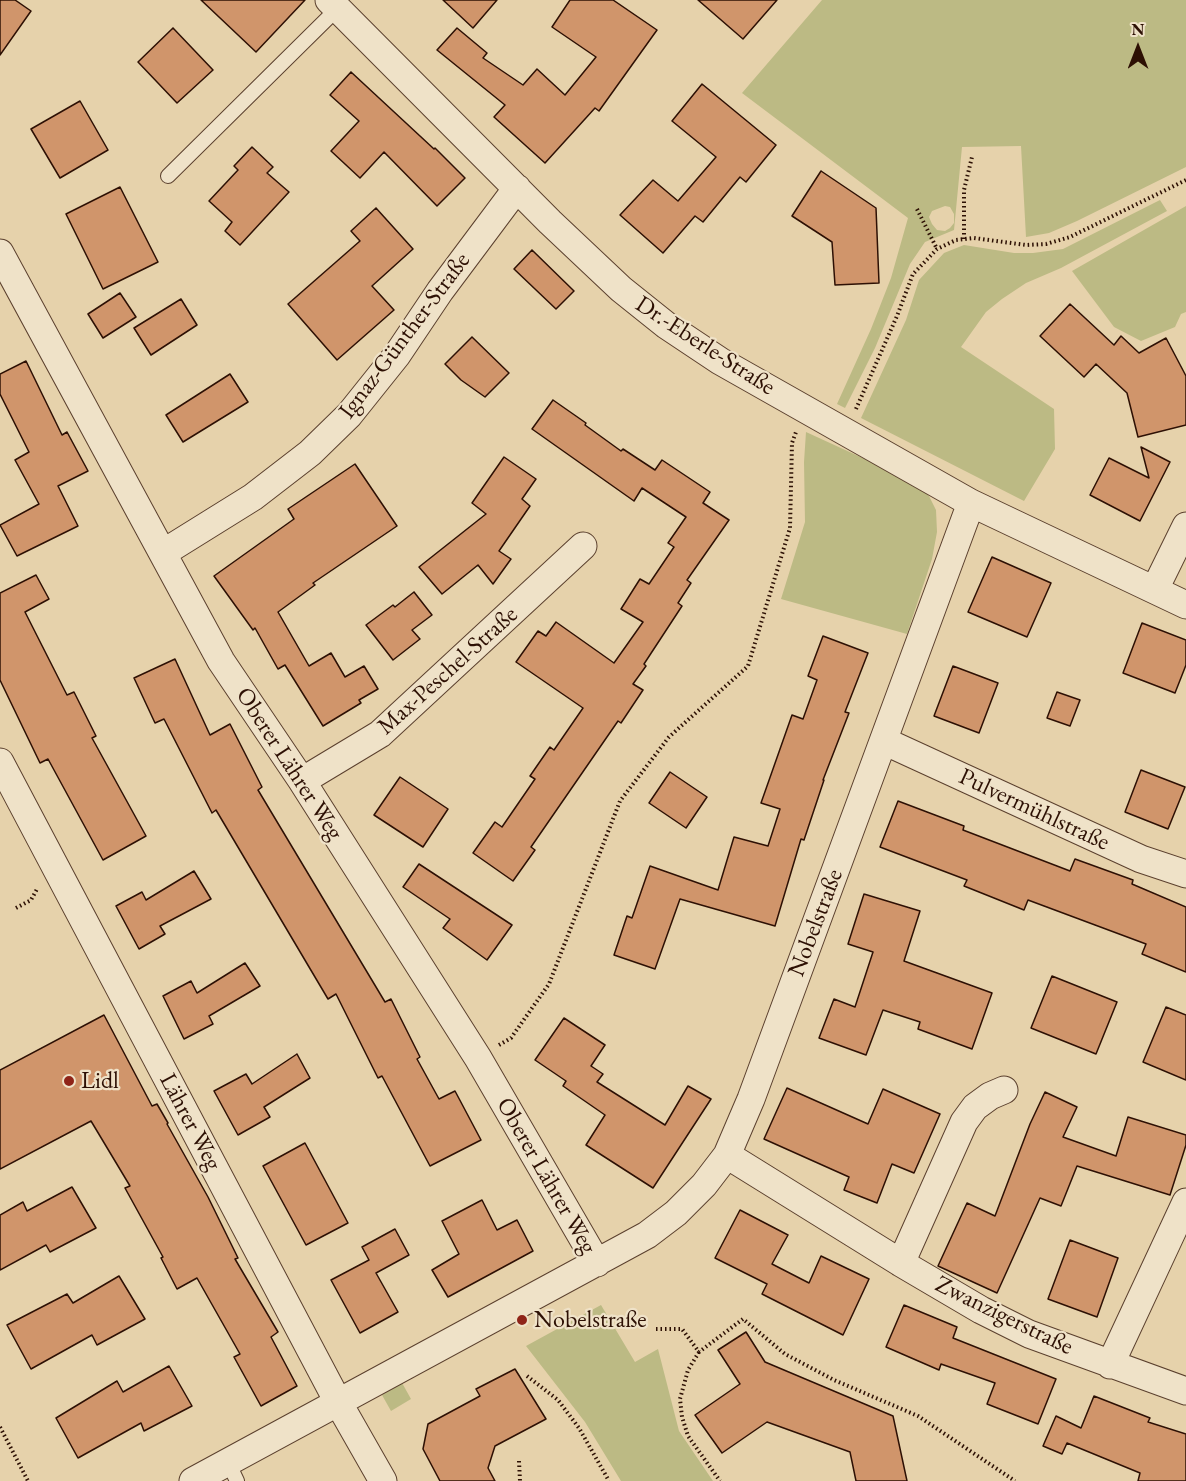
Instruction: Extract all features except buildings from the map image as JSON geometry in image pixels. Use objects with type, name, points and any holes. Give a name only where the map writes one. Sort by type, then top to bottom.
[{"type":"street","name":"Dr.-Eberle-Straße","points":[[334,4],[621,289],[666,325],[720,361],[971,503],[1186,605]]},
{"type":"street","name":"Ignaz-Günther-Straße","points":[[163,553],[253,497],[310,453],[349,415],[397,355],[440,291],[517,188]]},
{"type":"street","name":"Oberer Lährer Weg","points":[[0,253],[221,661],[302,781],[478,1058],[597,1263]]},
{"type":"street","name":"Nobelstraße","points":[[193,1481],[232,1471],[338,1402],[647,1235],[676,1213],[704,1185],[727,1155],[751,1099],[971,503]]},
{"type":"street","points":[[1155,590],[1186,526]]},
{"type":"street","name":"Max-Peschel-Straße","points":[[302,781],[380,734],[583,546]]},
{"type":"street","name":"Pulvermühlstraße","points":[[884,741],[1141,859],[1186,874]]},
{"type":"street","name":"Lährer Weg","points":[[0,762],[338,1402],[383,1481]]},
{"type":"street","points":[[901,1263],[964,1122],[975,1107],[990,1096],[1004,1090]]},
{"type":"street","name":"Zwanzigerstraße","points":[[727,1155],[981,1310],[1029,1334],[1186,1392]]},
{"type":"street","points":[[1110,1365],[1186,1202]]},
{"type":"lane","points":[[168,176],[334,4]]},
{"type":"path","points":[[964,239],[964,190],[972,157]]},
{"type":"path","points":[[846,432],[913,274],[937,249],[956,240],[974,238],[1026,245],[1046,244],[1070,237],[1140,201],[1185,183]]},
{"type":"path","points":[[917,209],[937,249]]},
{"type":"path","points":[[478,1058],[511,1038],[549,984],[620,801],[669,737],[748,666],[790,528],[792,443],[804,409]]},
{"type":"path","points":[[720,1481],[688,1436],[682,1417],[681,1399],[688,1370],[699,1352],[743,1319],[785,1354],[834,1380],[918,1416],[1015,1481]]},
{"type":"path","points":[[656,1329],[682,1329],[699,1352]]},
{"type":"path","points":[[527,1376],[558,1400],[579,1428],[609,1481]]},
{"type":"path","points":[[0,1427],[28,1481]]},
{"type":"path","points":[[519,1461],[520,1481]]},
{"type":"shaded area","points":[[822,0],[1186,0],[1186,167],[1077,221],[1049,233],[1026,237],[1021,146],[962,147],[954,230],[925,242],[910,264],[875,348],[845,408],[837,404],[891,278],[908,218],[742,93]],"holes":[[[945,206],[950,207],[954,214],[954,223],[945,231],[937,230],[929,217],[932,211]]]},
{"type":"shaded area","points":[[1160,200],[1167,211],[1061,268],[1026,283],[1002,299],[986,312],[961,347],[1054,409],[1055,449],[1024,501],[861,418],[906,320],[919,280],[944,253],[964,245],[1014,253],[1063,249]]},
{"type":"shaded area","points":[[1186,206],[1186,312],[1181,314],[1175,327],[1141,341],[1114,327],[1072,271]]},
{"type":"shaded area","points":[[806,432],[915,482],[929,496],[936,510],[937,532],[932,559],[907,634],[781,599],[805,522]]},
{"type":"shaded area","points":[[601,1305],[635,1362],[658,1349],[679,1431],[713,1481],[621,1481],[585,1422],[526,1346]]},
{"type":"shaded area","points":[[401,1381],[411,1399],[391,1411],[382,1395]]},
{"type":"place","name":"Lidl","points":[[69,1081]]},
{"type":"place","name":"Nobelstraße","points":[[522,1320]]}]
